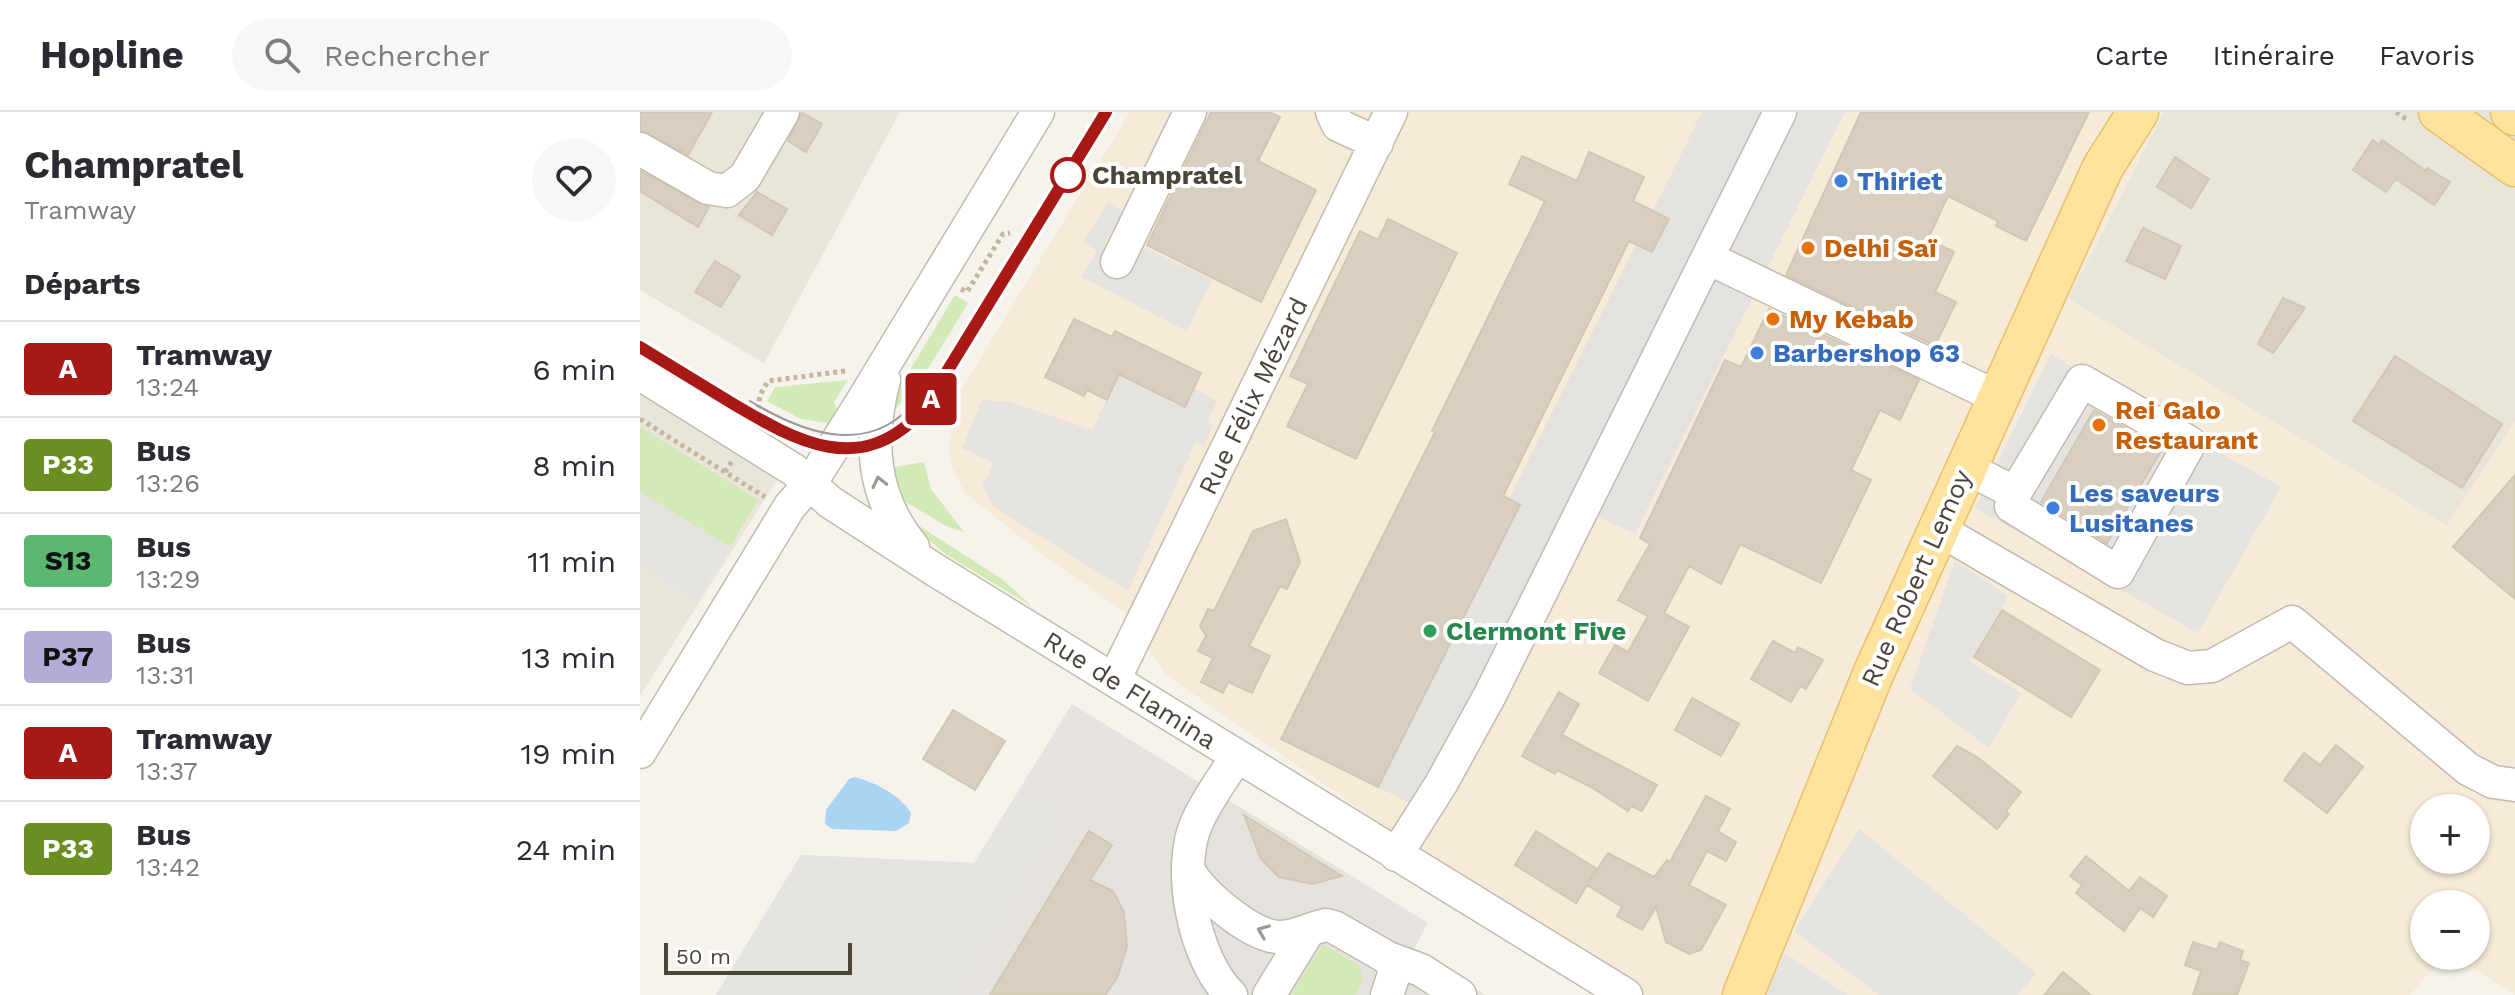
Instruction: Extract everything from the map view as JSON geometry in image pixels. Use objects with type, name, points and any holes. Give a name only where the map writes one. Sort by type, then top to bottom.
[{"type":"main road","name":"Rue Robert Lemoy","points":[[2103,167],[2116,112]]},
{"type":"main road","name":"Rue Robert Lemoy","points":[[1743,995],[1874,672],[1965,467],[2103,167],[2138,112]]},
{"type":"main road","points":[[2439,112],[2515,166]]},
{"type":"street","points":[[640,149],[708,188],[727,191],[745,177],[783,112]]},
{"type":"street","points":[[640,752],[892,352],[1038,112]]},
{"type":"street","points":[[1117,262],[1190,112]]},
{"type":"street","points":[[1332,112],[1338,125],[1377,143]]},
{"type":"street","name":"Rue Félix Mézard","points":[[1114,680],[1391,112]]},
{"type":"street","points":[[1396,855],[1441,784],[1490,695],[1710,259],[1780,112]]},
{"type":"street","points":[[1710,259],[1997,397]]},
{"type":"street","points":[[892,352],[874,432],[878,478],[891,516],[935,570]]},
{"type":"street","name":"Rue de Flamina","points":[[640,374],[745,439],[800,495],[935,570],[1626,995]]},
{"type":"street","points":[[2082,381],[2190,443],[2118,572],[2011,506],[2015,493],[2082,381]]},
{"type":"street","points":[[1965,467],[2015,493]]},
{"type":"street","points":[[1938,529],[2155,655],[2188,668],[2212,666],[2292,622],[2468,769],[2493,782],[2515,785]]},
{"type":"street","points":[[1231,995],[1220,984],[1207,958],[1190,905],[1189,871],[1196,822],[1237,756]]},
{"type":"street","points":[[1189,871],[1203,892],[1257,931],[1279,937],[1334,927],[1388,958],[1421,970],[1460,995]]},
{"type":"street","points":[[1269,995],[1309,930]]},
{"type":"street","points":[[1387,995],[1395,971],[1388,958]]},
{"type":"path","points":[[960,288],[967,292],[1003,234],[1010,233]]},
{"type":"path","points":[[745,439],[757,418],[760,395],[768,381],[843,373],[851,361]]},
{"type":"path","points":[[640,419],[769,500],[800,495]]},
{"type":"shaded area","points":[[640,112],[900,112],[764,363],[640,290]]},
{"type":"shaded area","points":[[1130,112],[2164,112],[2068,299],[2447,526],[2515,422],[2515,995],[2475,970],[2490,970],[2490,890],[2410,890],[2410,970],[2432,970],[2410,995],[1628,995],[1166,675],[1122,610],[1051,561],[965,493],[952,467],[949,447],[958,395]]},
{"type":"shaded area","points":[[1702,112],[1845,112],[1635,534],[1579,508],[1431,814],[1378,787],[1519,505],[1509,499]]},
{"type":"shaded area","points":[[2164,112],[2515,112],[2515,422],[2447,526],[2068,299]]},
{"type":"shaded area","points":[[1108,202],[1123,212],[1104,243],[1136,261],[1143,247],[1212,280],[1187,331],[1081,277],[1097,251],[1083,242]]},
{"type":"shaded area","points":[[2051,354],[2106,388],[2038,508],[2105,547],[2173,427],[2281,487],[2198,633],[1975,508]]},
{"type":"shaded area","points":[[1119,374],[1185,406],[1194,388],[1217,401],[1207,423],[1213,424],[1204,446],[1196,441],[1128,591],[994,507],[982,485],[994,464],[962,448],[982,400],[1010,402],[1092,430]]},
{"type":"shaded area","points":[[640,387],[779,477],[640,696]]},
{"type":"shaded area","points":[[640,492],[730,547],[697,601],[640,565]]},
{"type":"shaded area","points":[[1955,561],[2008,596],[1970,662],[2021,693],[1989,748],[1910,689]]},
{"type":"shaded area","points":[[1072,704],[1428,923],[1413,950],[1486,995],[716,995],[801,855],[974,863]]},
{"type":"shaded area","points":[[1021,788],[1066,816],[956,995],[716,995],[801,855],[974,863]]},
{"type":"shaded area","points":[[1859,829],[2036,973],[2018,995],[1879,995],[1794,931]]},
{"type":"shaded area","points":[[1785,953],[1848,995],[1765,995]]},
{"type":"green space","points":[[955,295],[968,303],[920,382],[890,415],[901,385]]},
{"type":"green space","points":[[848,380],[834,402],[837,409],[829,423],[801,419],[767,401],[775,387]]},
{"type":"green space","points":[[640,427],[758,500],[730,547],[640,492]]},
{"type":"green space","points":[[924,462],[931,489],[964,532],[946,526],[894,495],[889,468]]},
{"type":"green space","points":[[913,522],[1002,579],[1033,607],[947,555],[912,526]]},
{"type":"green space","points":[[1323,945],[1359,965],[1363,980],[1355,995],[1291,995]]},
{"type":"water","points":[[854,777],[878,786],[900,800],[911,813],[909,823],[896,831],[832,829],[825,824],[826,810],[849,779]]},
{"type":"building","points":[[640,112],[712,112],[688,155],[640,130]]},
{"type":"building","points":[[1211,112],[1269,112],[1280,117],[1258,161],[1316,190],[1261,302],[1147,245]]},
{"type":"building","points":[[1861,112],[2089,112],[2026,241],[1996,226],[1998,221],[1948,196],[1928,239],[1954,252],[1935,292],[1956,302],[1935,346],[1786,275]]},
{"type":"building","points":[[802,113],[822,124],[806,152],[788,141]]},
{"type":"building","points":[[2373,140],[2379,145],[2382,140],[2426,171],[2427,168],[2450,182],[2434,205],[2396,179],[2386,192],[2353,170]]},
{"type":"building","points":[[1589,152],[1644,177],[1633,201],[1669,219],[1652,252],[1629,241],[1503,496],[1520,505],[1378,787],[1281,739],[1435,432],[1432,431],[1545,201],[1509,184],[1522,156],[1577,181]]},
{"type":"building","points":[[2175,157],[2209,179],[2191,208],[2157,187]]},
{"type":"building","points":[[640,171],[709,207],[698,227],[640,191]]},
{"type":"building","points":[[757,192],[787,209],[772,235],[739,215]]},
{"type":"building","points":[[1388,219],[1457,253],[1356,459],[1287,426],[1308,384],[1290,376],[1360,231],[1378,240]]},
{"type":"building","points":[[2143,228],[2181,246],[2165,279],[2126,261]]},
{"type":"building","points":[[715,261],[740,276],[721,307],[695,292]]},
{"type":"building","points":[[2283,298],[2305,308],[2273,353],[2258,344]]},
{"type":"building","points":[[1769,309],[1919,380],[1900,420],[1880,410],[1851,470],[1871,480],[1821,583],[1740,544],[1721,584],[1689,566],[1664,613],[1689,627],[1648,701],[1599,673],[1615,645],[1628,652],[1648,616],[1618,600],[1650,544],[1640,538],[1725,360],[1741,367]]},
{"type":"building","points":[[1074,319],[1112,337],[1115,331],[1201,373],[1185,407],[1119,374],[1107,400],[1087,390],[1084,396],[1045,377]]},
{"type":"building","points":[[2395,356],[2502,424],[2462,488],[2353,421]]},
{"type":"building","points":[[2094,410],[2162,449],[2107,543],[2041,502]]},
{"type":"building","points":[[2515,475],[2515,599],[2453,547]]},
{"type":"building","points":[[1286,519],[1300,562],[1287,589],[1280,586],[1249,646],[1270,656],[1252,693],[1228,682],[1223,693],[1201,682],[1213,658],[1198,651],[1206,636],[1200,626],[1208,609],[1214,611],[1253,531]]},
{"type":"building","points":[[2002,610],[2100,670],[2071,717],[1974,657]]},
{"type":"building","points":[[1773,641],[1795,653],[1798,647],[1823,660],[1806,689],[1800,686],[1791,702],[1751,679]]},
{"type":"building","points":[[1559,692],[1579,704],[1562,735],[1657,785],[1642,811],[1631,806],[1628,811],[1591,787],[1557,770],[1555,774],[1522,756]]},
{"type":"building","points":[[1692,698],[1739,724],[1721,756],[1675,730]]},
{"type":"building","points":[[953,710],[1005,741],[975,790],[923,759]]},
{"type":"building","points":[[2336,745],[2363,767],[2327,813],[2284,780],[2304,753],[2320,765]]},
{"type":"building","points":[[1957,746],[1977,757],[2021,792],[1997,829],[1933,776]]},
{"type":"building","points":[[1706,796],[1730,809],[1718,831],[1736,842],[1726,861],[1707,851],[1689,885],[1726,905],[1701,950],[1689,954],[1666,942],[1656,907],[1642,930],[1617,916],[1622,907],[1587,885],[1608,853],[1654,877],[1667,860],[1670,862]]},
{"type":"building","points":[[1244,815],[1342,876],[1312,884],[1279,877],[1261,859]]},
{"type":"building","points":[[1089,831],[1112,845],[1090,880],[1113,891],[1124,912],[1127,947],[1117,978],[1105,995],[990,995]]},
{"type":"building","points":[[1536,831],[1597,869],[1576,903],[1515,865]]},
{"type":"building","points":[[2086,856],[2129,891],[2140,877],[2167,896],[2153,917],[2140,908],[2124,931],[2076,893],[2082,885],[2070,876]]},
{"type":"building","points":[[2193,942],[2217,950],[2220,942],[2243,951],[2240,960],[2249,963],[2237,995],[2193,995],[2201,971],[2185,965]]},
{"type":"building","points":[[2063,972],[2091,995],[2044,995]]},
{"type":"tram line","points":[[640,347],[748,414],[808,442],[837,449],[863,449],[889,440],[924,409],[1106,112]]},
{"type":"tram line","name":"A","points":[[640,347],[768,425],[806,442],[843,449],[885,442],[905,430],[924,409],[1106,112]]},
{"type":"tram line","points":[[750,401],[794,423],[839,435],[861,434],[882,428],[902,415],[920,395]]},
{"type":"place","name":"Champratel","points":[[1068,175]]},
{"type":"place","name":"Thiriet","points":[[1841,181]]},
{"type":"place","name":"Delhi Saï","points":[[1808,248]]},
{"type":"place","name":"My Kebab","points":[[1773,319]]},
{"type":"place","name":"Barbershop 63","points":[[1757,353]]},
{"type":"place","name":"Rei Galo Restaurant","points":[[2099,425]]},
{"type":"place","name":"Les saveurs Lusitanes","points":[[2053,508]]},
{"type":"place","name":"Clermont Five","points":[[1430,631]]}]
